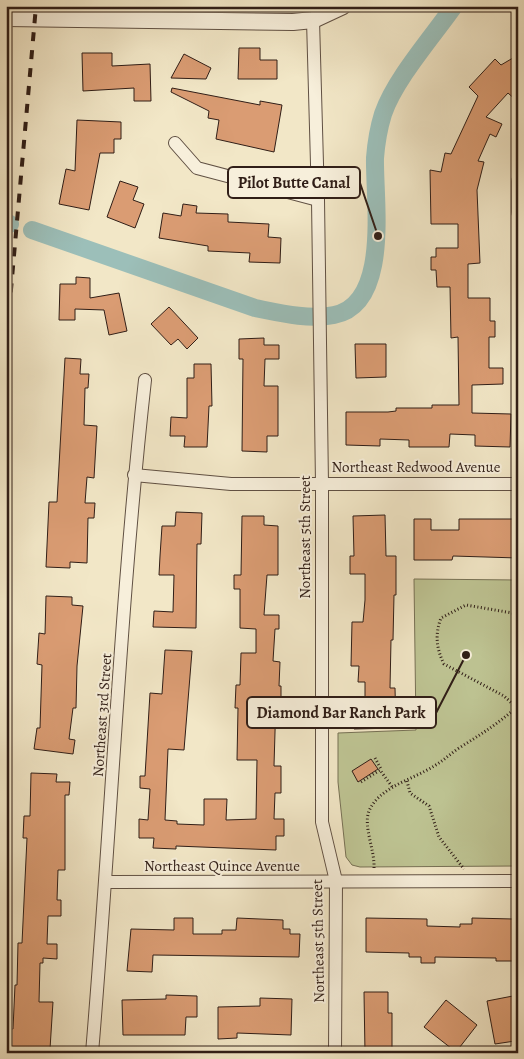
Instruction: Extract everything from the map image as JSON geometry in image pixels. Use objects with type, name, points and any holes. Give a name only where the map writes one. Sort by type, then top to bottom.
[{"type":"street","points":[[6,18],[293,22],[313,20],[343,6]]},
{"type":"street","name":"Northeast 5th Street","points":[[313,20],[320,294],[322,822],[336,881],[335,1053]]},
{"type":"street","points":[[175,143],[197,168],[318,200]]},
{"type":"street","points":[[518,181],[518,212]]},
{"type":"street","name":"Northeast 3rd Street","points":[[92,1053],[107,882],[134,475],[145,380]]},
{"type":"street","name":"Northeast Redwood Avenue","points":[[134,475],[231,484],[518,484]]},
{"type":"street","name":"Northeast Quince Avenue","points":[[107,882],[518,881]]},
{"type":"path","points":[[373,881],[374,850],[368,824],[369,812],[376,802],[393,788],[435,766],[489,730],[517,706],[504,696],[444,664],[437,644],[436,631],[441,618],[466,605],[518,614]]},
{"type":"path","points":[[375,758],[380,770],[393,788]]},
{"type":"path","points":[[361,782],[380,770]]},
{"type":"path","points":[[406,781],[410,793],[424,801],[432,812],[439,837],[464,868],[464,881]]},
{"type":"green space","points":[[414,579],[518,580],[518,866],[360,867],[352,865],[346,857],[338,782],[338,733],[416,730]]},
{"type":"building","points":[[239,48],[260,48],[260,60],[277,60],[277,79],[238,79]]},
{"type":"building","points":[[82,53],[112,53],[112,66],[150,64],[151,101],[134,101],[134,88],[83,91]]},
{"type":"building","points":[[184,54],[211,68],[206,79],[171,78]]},
{"type":"building","points":[[518,55],[518,102],[508,93],[486,117],[502,124],[496,137],[490,134],[478,161],[484,162],[477,190],[480,263],[468,264],[468,298],[490,298],[490,321],[495,321],[495,337],[489,337],[489,368],[503,368],[503,384],[472,385],[472,413],[511,414],[510,447],[475,446],[475,435],[450,434],[449,447],[409,447],[409,440],[380,439],[380,446],[346,445],[346,412],[388,412],[396,411],[396,408],[432,408],[432,405],[459,405],[458,337],[451,338],[450,287],[437,287],[436,270],[431,270],[431,257],[436,257],[436,248],[458,248],[458,224],[431,224],[430,170],[441,172],[445,153],[451,154],[478,96],[469,87],[495,59],[501,65]]},
{"type":"building","points":[[172,88],[260,105],[260,101],[282,105],[274,152],[216,139],[219,120],[208,118],[209,111],[171,92]]},
{"type":"building","points":[[77,120],[121,122],[121,139],[114,139],[114,153],[100,153],[89,210],[59,204],[66,169],[75,171]]},
{"type":"building","points":[[120,181],[138,187],[133,200],[144,204],[135,228],[107,217]]},
{"type":"building","points":[[183,204],[197,206],[196,213],[228,214],[228,222],[269,224],[268,237],[281,238],[280,263],[249,262],[250,253],[208,251],[208,246],[159,238],[163,213],[181,216]]},
{"type":"building","points":[[76,277],[90,278],[90,298],[119,293],[127,331],[109,335],[104,310],[75,309],[75,320],[59,320],[60,284],[76,284]]},
{"type":"building","points":[[169,307],[198,338],[187,349],[178,339],[171,345],[151,324]]},
{"type":"building","points":[[264,338],[264,345],[279,345],[279,359],[265,359],[264,386],[278,386],[278,436],[267,436],[267,452],[242,451],[243,359],[239,359],[239,339]]},
{"type":"building","points":[[355,344],[386,344],[386,377],[356,378]]},
{"type":"building","points":[[65,358],[81,359],[80,374],[89,374],[88,388],[85,388],[84,425],[97,426],[94,478],[87,477],[85,503],[95,503],[94,518],[88,518],[87,563],[70,562],[70,568],[46,567],[49,502],[57,502]]},
{"type":"building","points":[[194,364],[211,364],[212,406],[209,406],[207,447],[184,447],[185,436],[170,436],[171,417],[187,418],[187,378],[194,378]]},
{"type":"building","points":[[176,512],[202,513],[201,544],[197,544],[196,628],[153,627],[154,611],[173,612],[174,575],[159,575],[162,526],[175,526]]},
{"type":"building","points":[[385,515],[386,556],[396,556],[396,595],[394,595],[393,640],[391,640],[390,688],[395,688],[396,728],[354,729],[354,711],[365,711],[365,682],[358,682],[359,666],[351,666],[352,622],[363,622],[365,574],[350,574],[350,556],[354,556],[353,516]]},
{"type":"building","points":[[242,516],[264,516],[264,525],[278,526],[278,575],[267,575],[264,615],[279,615],[279,629],[275,629],[273,661],[280,662],[279,686],[281,686],[281,699],[276,699],[274,766],[281,766],[281,793],[275,793],[274,819],[284,819],[284,836],[276,836],[276,850],[176,846],[176,849],[153,848],[154,838],[139,838],[139,819],[148,820],[150,789],[140,788],[140,776],[145,776],[150,693],[162,694],[165,650],[192,651],[184,750],[168,749],[165,820],[177,821],[177,824],[204,825],[204,799],[227,799],[226,820],[256,819],[257,760],[237,760],[238,708],[235,708],[236,685],[240,685],[241,653],[256,653],[256,629],[240,628],[240,589],[234,589],[234,575],[241,575]]},
{"type":"building","points":[[414,519],[431,519],[431,530],[459,530],[459,519],[518,519],[518,558],[453,556],[452,560],[414,560]]},
{"type":"building","points":[[46,596],[72,597],[72,605],[83,606],[77,666],[76,708],[73,708],[69,739],[75,740],[73,754],[34,749],[37,728],[40,728],[42,665],[37,664],[39,633],[45,634]]},
{"type":"building","points":[[371,759],[378,769],[358,782],[352,771]]},
{"type":"building","points":[[31,773],[57,774],[56,782],[70,782],[69,795],[65,795],[65,870],[58,870],[57,900],[61,900],[61,916],[48,916],[47,944],[57,944],[57,959],[43,958],[43,963],[40,963],[39,1002],[53,1002],[50,1049],[39,1048],[39,1053],[9,1053],[10,1029],[13,1029],[15,985],[17,985],[18,943],[22,943],[27,838],[23,838],[24,816],[30,816]]},
{"type":"building","points":[[174,918],[193,918],[193,934],[222,934],[222,930],[236,930],[237,918],[283,920],[283,929],[290,929],[290,934],[300,934],[299,957],[153,955],[152,972],[127,971],[131,929],[174,930]]},
{"type":"building","points":[[366,918],[427,919],[427,926],[460,927],[460,924],[472,924],[472,918],[513,919],[513,931],[518,931],[518,961],[496,961],[496,958],[435,957],[435,963],[421,963],[421,957],[409,957],[409,953],[366,952]]},
{"type":"building","points":[[364,992],[388,992],[388,1013],[392,1013],[392,1053],[365,1053]]},
{"type":"building","points":[[166,995],[197,996],[197,1017],[186,1017],[185,1035],[123,1035],[122,1000],[166,999]]},
{"type":"building","points":[[518,995],[518,1037],[515,1037],[515,1041],[495,1044],[487,1001]]},
{"type":"building","points":[[260,998],[292,999],[291,1035],[237,1033],[237,1038],[218,1039],[218,1007],[260,1006]]},
{"type":"building","points":[[446,1000],[477,1025],[456,1052],[424,1027]]},
{"type":"waterway","points":[[32,230],[255,308],[315,317],[334,315],[352,307],[364,292],[372,271],[376,248],[375,158],[383,114],[405,72],[454,6]]},
{"type":"waterway","points":[[6,222],[10,224]]},
{"type":"railway","points":[[6,346],[36,6]]},
{"type":"place","name":"Pilot Butte Canal","points":[[378,236]]},
{"type":"place","name":"Diamond Bar Ranch Park","points":[[466,655]]}]
